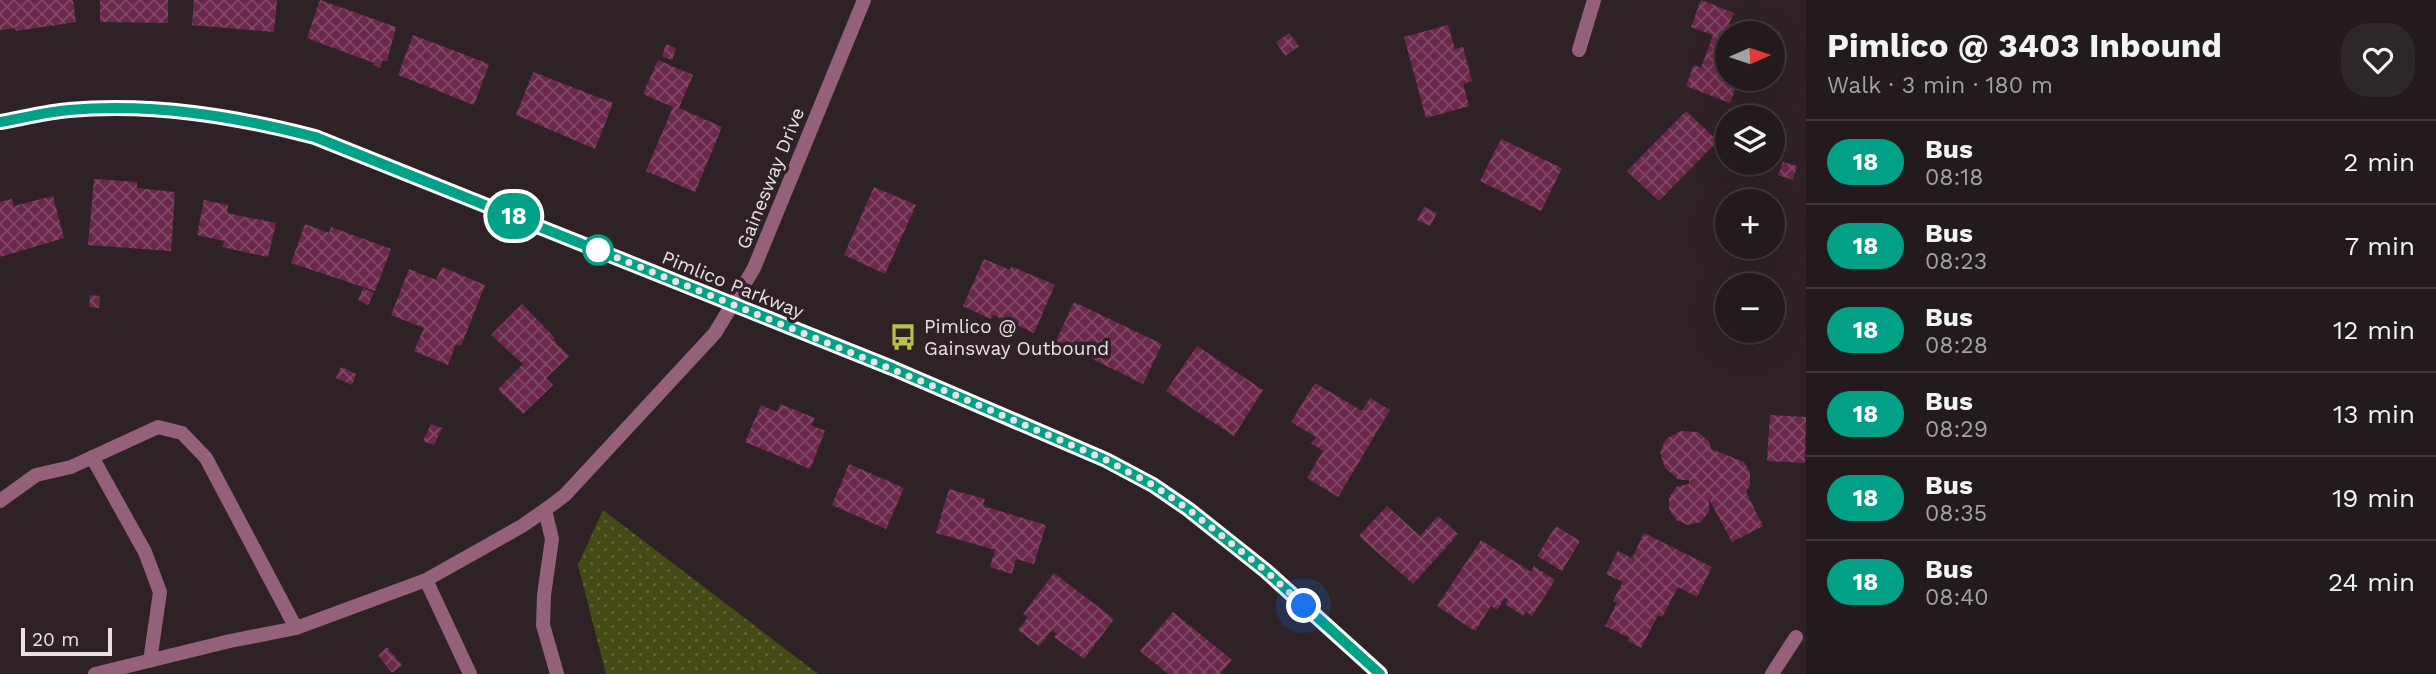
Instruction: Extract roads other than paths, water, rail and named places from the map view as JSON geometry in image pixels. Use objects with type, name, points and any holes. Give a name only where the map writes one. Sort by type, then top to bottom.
[{"type":"street","name":"Gainesway Drive","points":[[95,674],[296,628],[426,580],[522,526],[565,495],[715,333],[732,305],[754,268],[863,0]]},
{"type":"street","points":[[1579,50],[1594,0]]},
{"type":"street","name":"Pimlico Parkway","points":[[0,122],[69,110],[139,109],[203,113],[261,123],[315,137],[983,406],[1106,460],[1153,485],[1188,509],[1266,571],[1380,674]]},
{"type":"street","points":[[0,501],[36,475],[71,467],[158,427],[183,433],[206,458],[296,628]]},
{"type":"street","points":[[92,457],[145,552],[160,592],[150,661]]},
{"type":"street","points":[[545,510],[552,539],[544,595],[543,625],[557,674]]},
{"type":"street","points":[[426,580],[470,674]]},
{"type":"street","points":[[1772,674],[1796,637]]},
{"type":"place","name":"Pimlico @ Gainsway Outbound","points":[[903,337]]}]
